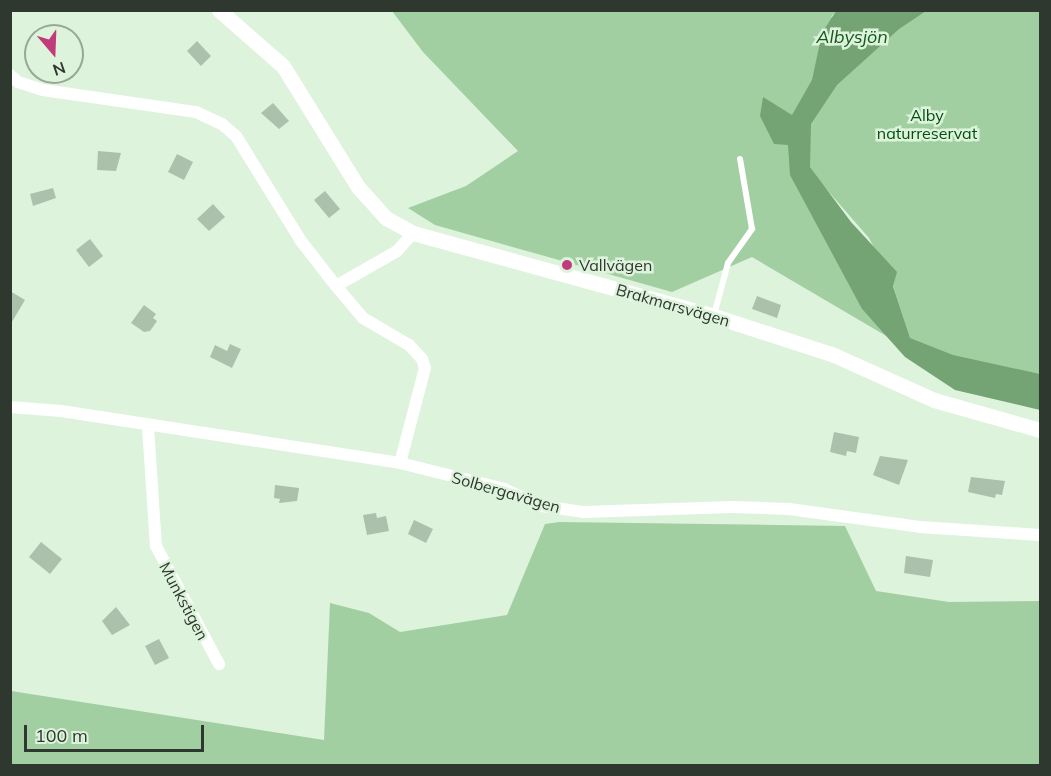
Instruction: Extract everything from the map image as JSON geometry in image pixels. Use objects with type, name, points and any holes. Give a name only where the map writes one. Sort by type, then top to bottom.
[{"type":"street","name":"Brakmarsvägen","points":[[219,10],[283,66],[358,187],[386,218],[413,233],[714,316],[834,355],[934,400],[1041,430]]},
{"type":"street","points":[[10,75],[18,82],[43,90],[156,103],[196,112],[222,124],[236,136],[301,242],[336,286],[363,318],[409,345],[422,359],[425,368],[400,464]]},
{"type":"street","points":[[336,286],[397,251],[413,233]]},
{"type":"street","name":"Solbergavägen","points":[[10,407],[61,411],[148,428],[400,464],[504,489],[542,506],[583,512],[732,507],[789,509],[920,527],[1041,535]]},
{"type":"street","name":"Munkstigen","points":[[148,428],[156,546],[219,664]]},
{"type":"lane","points":[[714,316],[728,263],[752,229],[740,159]]},
{"type":"green space","name":"Alby naturreservat","points":[[392,11],[836,11],[831,17],[876,11],[1040,11],[1040,396],[910,339],[893,285],[869,238],[788,145],[862,309],[888,337],[752,257],[672,292],[435,225],[408,208],[466,186],[518,151],[423,52]]},
{"type":"green space","points":[[559,522],[845,526],[876,591],[949,602],[1040,601],[1040,765],[11,765],[11,691],[324,740],[330,603],[369,613],[400,632],[507,615],[545,524]]},
{"type":"water","name":"Albysjön","points":[[836,11],[926,11],[899,29],[837,85],[811,124],[810,167],[851,222],[897,272],[893,286],[910,338],[953,355],[1040,374],[1040,410],[955,390],[905,357],[862,309],[790,175],[788,145],[774,144],[760,116],[763,97],[792,115],[812,80],[822,33]]},
{"type":"building","points":[[197,41],[211,56],[201,66],[187,51]]},
{"type":"building","points":[[273,103],[289,121],[279,129],[261,113]]},
{"type":"building","points":[[98,151],[121,153],[116,171],[97,170]]},
{"type":"building","points":[[177,154],[193,162],[184,180],[168,172]]},
{"type":"building","points":[[53,188],[56,198],[33,206],[30,194]]},
{"type":"building","points":[[325,191],[340,209],[329,218],[314,200]]},
{"type":"building","points":[[213,204],[225,217],[209,231],[197,219]]},
{"type":"building","points":[[90,239],[103,256],[89,267],[76,250]]},
{"type":"building","points":[[10,291],[25,300],[10,325]]},
{"type":"building","points":[[757,296],[781,305],[777,318],[752,309]]},
{"type":"building","points":[[144,305],[156,314],[153,318],[157,321],[150,331],[144,332],[131,323]]},
{"type":"building","points":[[230,344],[241,349],[232,368],[210,357],[215,345],[227,351]]},
{"type":"building","points":[[834,432],[859,437],[856,453],[847,451],[846,456],[830,452]]},
{"type":"building","points":[[880,456],[908,460],[899,485],[873,475]]},
{"type":"building","points":[[971,477],[1005,481],[1002,495],[996,494],[995,498],[968,492]]},
{"type":"building","points":[[275,485],[299,488],[297,501],[279,503],[280,499],[274,498]]},
{"type":"building","points":[[376,513],[377,518],[386,516],[389,531],[367,535],[363,515]]},
{"type":"building","points":[[414,520],[433,529],[426,543],[408,534]]},
{"type":"building","points":[[41,542],[62,559],[50,574],[29,557]]},
{"type":"building","points":[[906,556],[933,560],[930,577],[904,573]]},
{"type":"building","points":[[116,607],[130,625],[112,635],[102,621]]},
{"type":"building","points":[[159,639],[169,658],[155,665],[145,646]]},
{"type":"place","name":"Vallvägen","points":[[567,265]]}]
